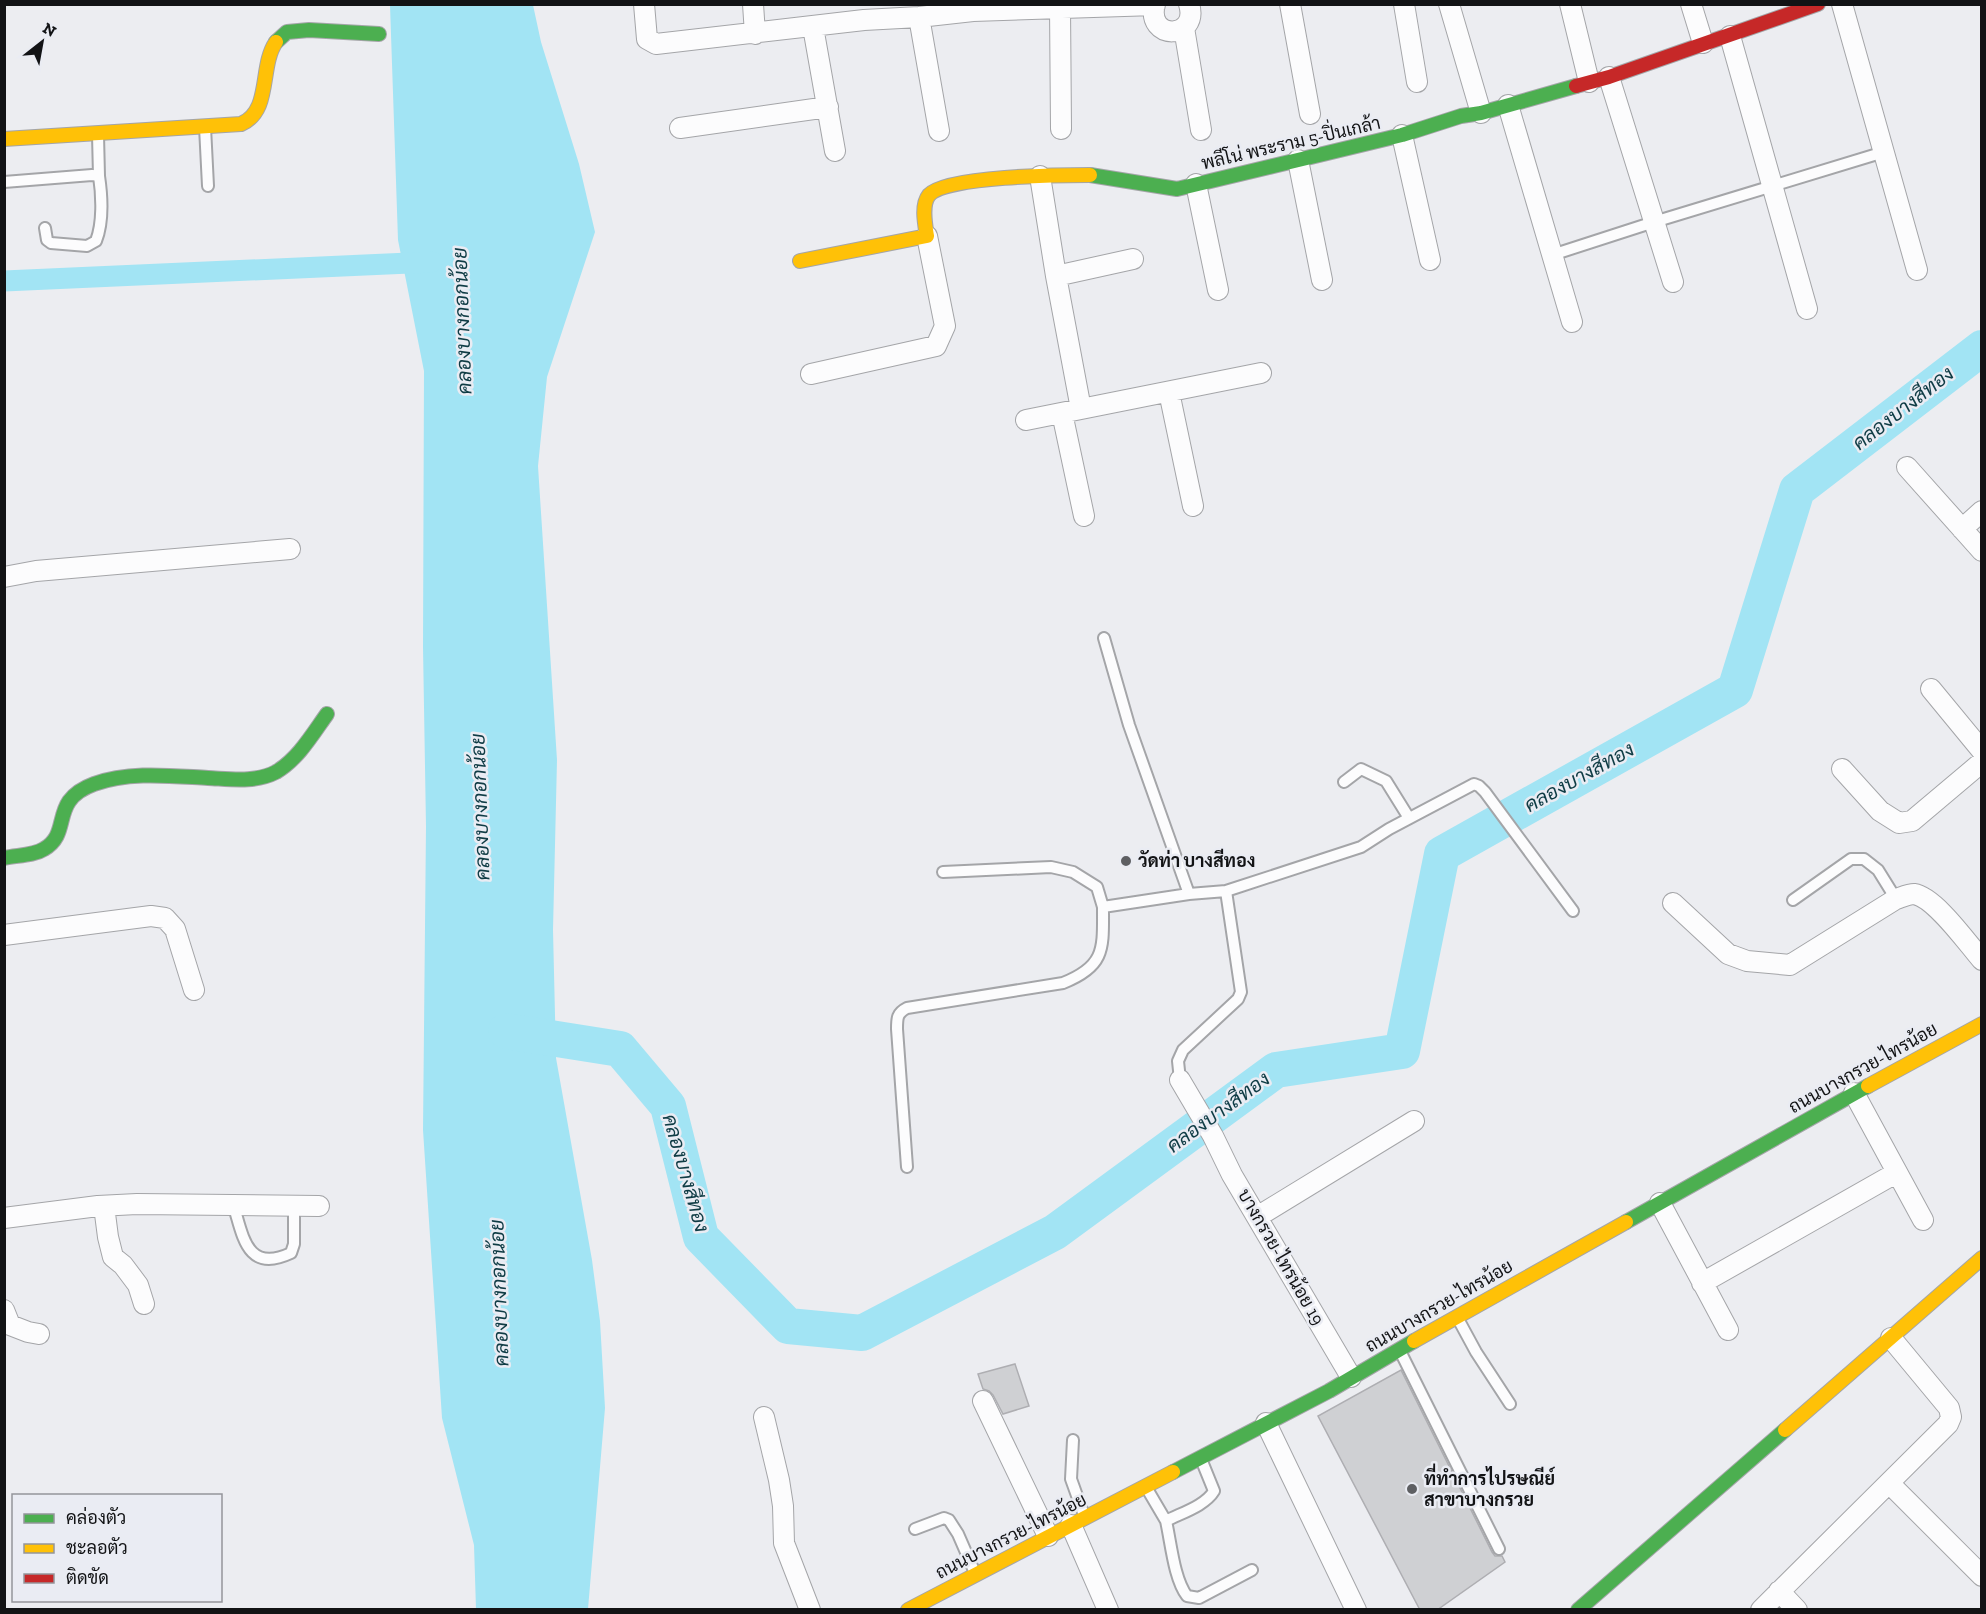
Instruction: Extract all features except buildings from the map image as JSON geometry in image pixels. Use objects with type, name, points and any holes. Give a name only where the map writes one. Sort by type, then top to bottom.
[{"type":"street","points":[[644,4],[647,39],[656,44],[813,27],[863,13],[919,17],[972,8],[1083,5],[1155,5],[1153,13],[1160,28],[1168,32],[1176,32],[1189,22],[1192,5]]},
{"type":"street","points":[[753,4],[755,34]]},
{"type":"street","points":[[1290,4],[1310,114]]},
{"type":"street","points":[[1404,4],[1417,82]]},
{"type":"street","points":[[1449,4],[1481,113]]},
{"type":"street","points":[[1570,4],[1589,82]]},
{"type":"street","points":[[1691,4],[1703,43]]},
{"type":"street","points":[[1842,4],[1917,270]]},
{"type":"street","name":"พลีโน่ พระราม 5-ปิ่นเกล้า","points":[[927,236],[924,215],[927,197],[937,189],[1040,176],[1090,176],[1133,180],[1153,187],[1177,189],[1402,135],[1461,116],[1481,113],[1609,77],[1818,5]]},
{"type":"street","points":[[1059,7],[1061,129]]},
{"type":"street","points":[[919,17],[939,132]]},
{"type":"street","points":[[813,27],[835,151]]},
{"type":"street","points":[[1184,28],[1201,130]]},
{"type":"street","points":[[4,139],[241,124],[248,121],[259,110],[269,52],[277,40],[288,32],[309,30],[379,34]]},
{"type":"street","points":[[1730,36],[1807,309]]},
{"type":"street","points":[[1609,77],[1673,282]]},
{"type":"street","points":[[1508,105],[1572,322]]},
{"type":"street","points":[[680,128],[828,107]]},
{"type":"street","points":[[1402,135],[1430,260]]},
{"type":"street","points":[[1298,160],[1322,280]]},
{"type":"street","points":[[1040,176],[1069,346],[1072,411],[1084,516]]},
{"type":"street","points":[[1196,184],[1218,290]]},
{"type":"street","points":[[800,261],[927,236],[945,326],[936,346],[811,374]]},
{"type":"street","points":[[1056,276],[1133,259]]},
{"type":"street","points":[[1026,420],[1261,373]]},
{"type":"street","points":[[1169,392],[1193,506]]},
{"type":"street","points":[[1907,467],[1982,551]]},
{"type":"street","points":[[1962,529],[1982,511]]},
{"type":"street","points":[[4,577],[36,571],[290,549]]},
{"type":"street","points":[[1931,689],[1982,751]]},
{"type":"street","points":[[4,858],[43,850],[57,838],[62,811],[72,795],[81,789],[110,780],[148,776],[244,779],[267,776],[295,758],[327,714]]},
{"type":"street","points":[[1842,769],[1880,811],[1899,823],[1912,821],[1982,762]]},
{"type":"street","points":[[1674,903],[1728,954],[1748,961],[1790,965],[1896,899],[1912,894],[1920,896],[1933,905],[1982,960]]},
{"type":"street","points":[[4,935],[151,916],[165,918],[175,929],[194,990]]},
{"type":"street","name":"ถนนบางกรวย-ไทรน้อย","points":[[908,1610],[1146,1487],[1351,1377],[1854,1093],[1982,1024]]},
{"type":"street","name":"บางกรวย-ไทรน้อย 19","points":[[1185,1088],[1213,1136],[1232,1175],[1351,1377]]},
{"type":"street","points":[[1854,1093],[1923,1220]]},
{"type":"street","points":[[1257,1217],[1414,1121]]},
{"type":"street","points":[[1702,1283],[1896,1173]]},
{"type":"street","points":[[1660,1203],[1728,1330]]},
{"type":"street","points":[[4,1218],[104,1206],[233,1204],[319,1206]]},
{"type":"street","points":[[104,1206],[112,1257],[123,1265],[138,1285],[144,1304]]},
{"type":"street","points":[[1578,1610],[1982,1258]]},
{"type":"street","points":[[4,1310],[10,1325],[39,1334]]},
{"type":"street","points":[[1761,1610],[1948,1424],[1951,1417],[1949,1408],[1891,1338]]},
{"type":"street","points":[[983,1401],[1048,1536]]},
{"type":"street","points":[[764,1417],[779,1480],[783,1506],[784,1544],[810,1610]]},
{"type":"street","points":[[1266,1423],[1356,1610]]},
{"type":"street","points":[[1889,1483],[1982,1576]]},
{"type":"street","points":[[1078,1521],[1108,1610]]},
{"type":"street","points":[[1779,1591],[1797,1610]]},
{"type":"lane","points":[[205,127],[208,186]]},
{"type":"lane","points":[[45,228],[47,240],[51,243],[87,246],[96,241],[99,234],[100,188],[98,133]]},
{"type":"lane","points":[[1552,255],[1884,152]]},
{"type":"lane","points":[[4,182],[99,176]]},
{"type":"lane","points":[[1104,638],[1129,725],[1189,894]]},
{"type":"lane","points":[[1344,782],[1361,769],[1386,781],[1409,818]]},
{"type":"lane","points":[[1103,907],[1226,891],[1360,847],[1468,786],[1479,786],[1573,912]]},
{"type":"lane","points":[[1793,900],[1851,859],[1863,859],[1878,870],[1896,899]]},
{"type":"lane","points":[[907,1167],[897,1015],[907,1008],[1063,982],[1082,975],[1096,961],[1103,946],[1103,907],[1097,887],[1073,872],[1051,867],[943,872]]},
{"type":"lane","points":[[1185,1088],[1178,1061],[1183,1050],[1238,999],[1241,992],[1226,891]]},
{"type":"lane","points":[[233,1204],[247,1248],[260,1257],[280,1258],[291,1253],[294,1244],[294,1205]]},
{"type":"lane","points":[[1457,1316],[1476,1352],[1510,1404]]},
{"type":"lane","points":[[1399,1349],[1499,1549]]},
{"type":"lane","points":[[1074,1440],[1070,1463],[1078,1521]]},
{"type":"lane","points":[[1166,1521],[1210,1497],[1214,1491],[1200,1458]]},
{"type":"lane","points":[[1146,1487],[1166,1521],[1176,1568],[1187,1596],[1198,1598],[1252,1570]]},
{"type":"lane","points":[[915,1529],[944,1518],[949,1520],[976,1573]]},
{"type":"water","name":"คลองบางกอกน้อย","points":[[390,5],[533,5],[541,42],[579,164],[595,232],[547,377],[538,466],[557,760],[553,930],[556,1058],[592,1260],[600,1321],[605,1408],[588,1609],[476,1609],[474,1545],[442,1418],[423,1130],[426,826],[423,647],[424,371],[398,240]]},
{"type":"waterway","points":[[4,281],[432,262]]},
{"type":"waterway","name":"คลองบางสีทอง","points":[[506,1031],[620,1049],[668,1106],[701,1237],[788,1326],[862,1333],[1055,1232],[1276,1070],[1402,1051],[1442,854],[1735,690],[1797,490],[1982,348]]},
{"type":"traffic: fast","points":[[276,42],[287,32],[309,30],[379,34]]},
{"type":"traffic: fast","points":[[1090,175],[1177,189],[1402,135],[1461,116],[1481,113],[1576,86]]},
{"type":"traffic: fast","points":[[4,858],[35,853],[53,842],[71,799],[94,784],[136,776],[242,780],[260,778],[276,772],[298,753],[327,714]]},
{"type":"traffic: fast","points":[[1626,1222],[1868,1086]]},
{"type":"traffic: fast","points":[[1173,1472],[1329,1391],[1414,1341]]},
{"type":"traffic: fast","points":[[1578,1610],[1785,1430]]},
{"type":"traffic: slow","points":[[4,139],[241,124],[251,118],[257,109],[271,52],[276,42]]},
{"type":"traffic: slow","points":[[800,261],[927,236],[925,204],[929,195],[939,189],[979,180],[1090,175]]},
{"type":"traffic: slow","points":[[1868,1086],[1982,1024]]},
{"type":"traffic: slow","points":[[1414,1341],[1626,1222]]},
{"type":"traffic: slow","points":[[1785,1430],[1982,1258]]},
{"type":"traffic: slow","points":[[908,1610],[1173,1472]]},
{"type":"traffic: jam","points":[[1576,86],[1609,77],[1818,4]]},
{"type":"place","name":"วัดท่า บางสีทอง","points":[[1126,861]]},
{"type":"place","name":"ที่ทำการไปรษณีย์ สาขาบางกรวย","points":[[1412,1489]]}]
